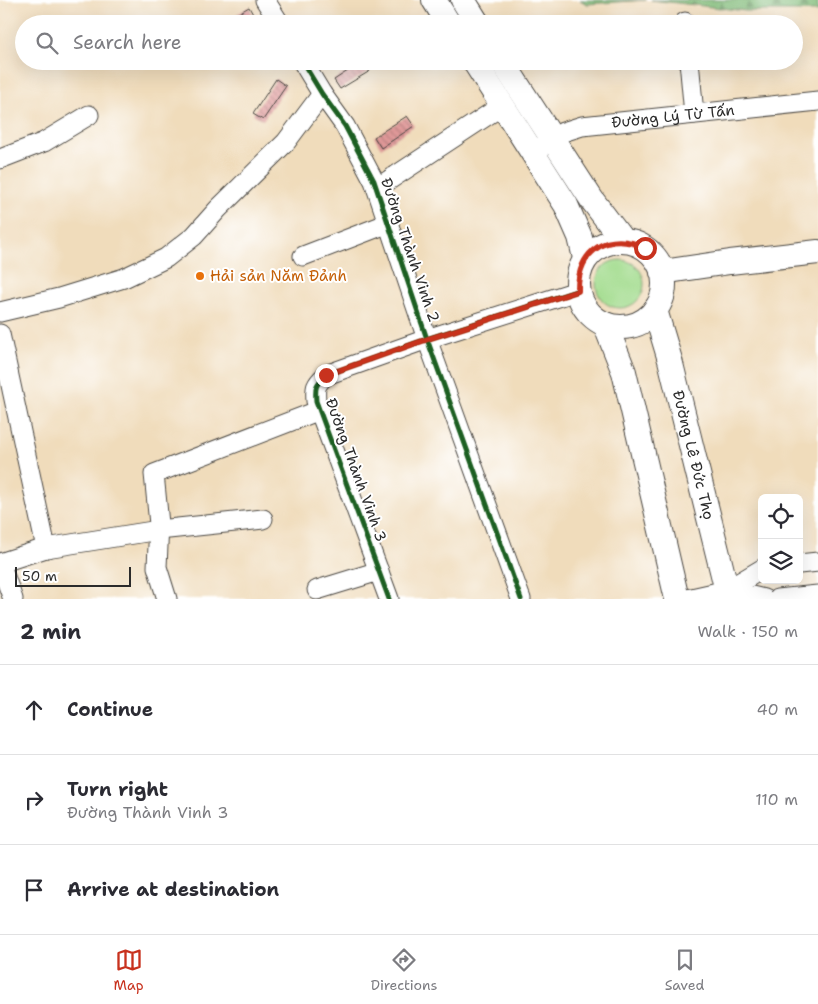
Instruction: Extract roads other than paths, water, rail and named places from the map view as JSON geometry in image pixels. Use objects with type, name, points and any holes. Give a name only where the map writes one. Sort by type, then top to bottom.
[{"type":"main road","points":[[434,0],[443,15]]},
{"type":"main road","points":[[463,0],[472,15]]},
{"type":"main road","points":[[480,70],[502,105],[543,146],[623,240]]},
{"type":"main road","points":[[506,70],[543,146],[580,237],[585,258]]},
{"type":"main road","points":[[623,240],[645,248],[654,256],[662,272],[664,289],[661,300],[655,310],[645,320],[632,326],[619,327],[605,324],[595,319],[587,311],[581,301],[577,279],[585,258],[596,248],[609,242],[623,240]]},
{"type":"main road","points":[[662,272],[818,252]]},
{"type":"main road","name":"Đường Lê Đức Thọ","points":[[655,310],[670,360],[728,595]]},
{"type":"main road","points":[[605,324],[624,372],[677,599]]},
{"type":"street","points":[[265,0],[274,15]]},
{"type":"street","name":"Đường Thành Vinh 2","points":[[307,70],[322,94],[346,126],[377,188],[428,339],[521,599]]},
{"type":"street","points":[[690,70],[694,114]]},
{"type":"street","points":[[0,312],[59,298],[124,278],[166,258],[194,236],[218,209],[286,142],[322,94]]},
{"type":"street","name":"Đường Lý Từ Tấn","points":[[543,146],[563,132],[582,126],[818,101]]},
{"type":"street","points":[[377,188],[502,105]]},
{"type":"street","points":[[0,159],[44,142],[89,115]]},
{"type":"street","points":[[303,256],[389,223]]},
{"type":"street","name":"Đường Thành Vinh 3","points":[[389,599],[316,401],[315,388],[318,382],[326,375],[428,339],[578,291]]},
{"type":"street","points":[[0,334],[2,353],[46,548]]},
{"type":"street","points":[[167,599],[157,568],[159,530],[154,474],[320,410]]},
{"type":"street","points":[[12,599],[0,563],[46,548],[159,530],[263,519]]},
{"type":"street","points":[[803,564],[818,562]]},
{"type":"street","points":[[317,590],[379,571]]},
{"type":"street","points":[[728,595],[758,573]]},
{"type":"street","points":[[687,599],[728,595],[764,599]]},
{"type":"street","points":[[777,599],[818,595]]},
{"type":"place","name":"Hải sản Năm Đảnh","points":[[200,276]]}]
